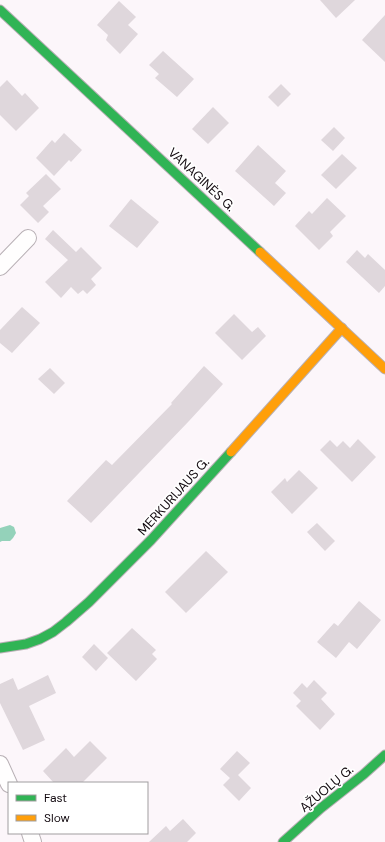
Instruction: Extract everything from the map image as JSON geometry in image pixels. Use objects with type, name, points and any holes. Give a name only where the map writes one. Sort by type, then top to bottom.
[{"type":"street","name":"VANAGINĖS G.","points":[[0,10],[385,369]]},
{"type":"street","points":[[0,267],[28,238]]},
{"type":"street","name":"MERKURIJAUS G.","points":[[0,648],[26,644],[40,639],[53,632],[89,602],[151,540],[342,328]]},
{"type":"street","name":"ĄŽUOLŲ G.","points":[[283,842],[364,774],[385,754]]},
{"type":"street","points":[[0,764],[8,782]]},
{"type":"shaded area","points":[[10,525],[14,527],[16,533],[10,541],[0,542],[0,528]]},
{"type":"building","points":[[320,0],[355,0],[336,18]]},
{"type":"building","points":[[119,1],[136,17],[128,25],[138,34],[120,54],[106,40],[108,35],[97,25]]},
{"type":"building","points":[[385,15],[385,62],[362,40]]},
{"type":"building","points":[[163,51],[194,79],[177,97],[155,78],[159,74],[149,65]]},
{"type":"building","points":[[7,80],[22,96],[25,93],[39,108],[16,131],[0,115],[0,87]]},
{"type":"building","points":[[281,84],[291,94],[278,107],[268,97]]},
{"type":"building","points":[[213,107],[229,123],[208,144],[192,129]]},
{"type":"building","points":[[334,127],[345,138],[333,151],[321,140]]},
{"type":"building","points":[[64,133],[82,150],[71,162],[69,160],[54,176],[36,158],[52,140],[55,143]]},
{"type":"building","points":[[258,145],[286,171],[275,183],[286,193],[274,206],[235,171]]},
{"type":"building","points":[[342,154],[357,168],[336,189],[321,175]]},
{"type":"building","points":[[46,174],[61,189],[43,206],[49,212],[38,223],[20,205],[29,196],[26,193]]},
{"type":"building","points":[[327,198],[346,216],[330,232],[333,236],[319,250],[295,226],[309,211],[312,214]]},
{"type":"building","points":[[131,199],[159,222],[137,248],[109,226]]},
{"type":"building","points":[[53,230],[76,252],[81,247],[102,268],[91,279],[96,285],[87,294],[83,290],[78,294],[71,287],[61,298],[45,282],[68,260],[45,239]]},
{"type":"building","points":[[357,250],[365,258],[368,254],[385,270],[385,286],[379,293],[346,262]]},
{"type":"building","points":[[22,307],[40,323],[12,353],[0,343],[0,330]]},
{"type":"building","points":[[234,314],[252,332],[258,327],[266,336],[242,360],[215,333]]},
{"type":"building","points":[[204,366],[223,384],[91,523],[67,501],[106,460],[112,465],[172,404],[171,403]]},
{"type":"building","points":[[50,368],[65,383],[54,394],[38,379]]},
{"type":"building","points":[[358,439],[376,457],[352,482],[320,450],[330,440],[337,447],[343,441],[350,448]]},
{"type":"building","points":[[299,470],[318,488],[292,514],[271,492],[285,478],[287,482]]},
{"type":"building","points":[[317,523],[335,541],[325,551],[307,532]]},
{"type":"building","points":[[206,551],[228,572],[186,613],[165,592]]},
{"type":"building","points":[[359,601],[381,620],[357,649],[349,642],[336,658],[317,642],[334,623],[338,626]]},
{"type":"building","points":[[132,628],[156,650],[152,654],[157,659],[136,681],[107,653]]},
{"type":"building","points":[[94,644],[108,658],[96,671],[82,657]]},
{"type":"building","points":[[48,675],[56,693],[29,706],[45,740],[23,750],[0,703],[0,684],[13,678],[18,690]]},
{"type":"building","points":[[314,680],[327,693],[321,699],[335,714],[320,730],[296,706],[301,701],[293,693],[302,683],[307,688]]},
{"type":"building","points":[[90,741],[107,758],[83,782],[53,782],[43,771],[66,748],[74,757]]},
{"type":"building","points":[[237,751],[250,763],[238,775],[251,788],[239,801],[223,785],[230,778],[220,769]]},
{"type":"building","points":[[183,819],[196,833],[187,842],[149,842],[166,826],[170,831]]},
{"type":"traffic: fast","points":[[0,10],[260,252]]},
{"type":"traffic: fast","points":[[0,648],[26,644],[40,639],[53,632],[66,622],[89,602],[151,540],[231,452]]},
{"type":"traffic: fast","points":[[283,842],[321,808],[364,774],[385,755]]},
{"type":"traffic: slow","points":[[260,252],[385,369]]},
{"type":"traffic: slow","points":[[231,452],[342,328]]}]
